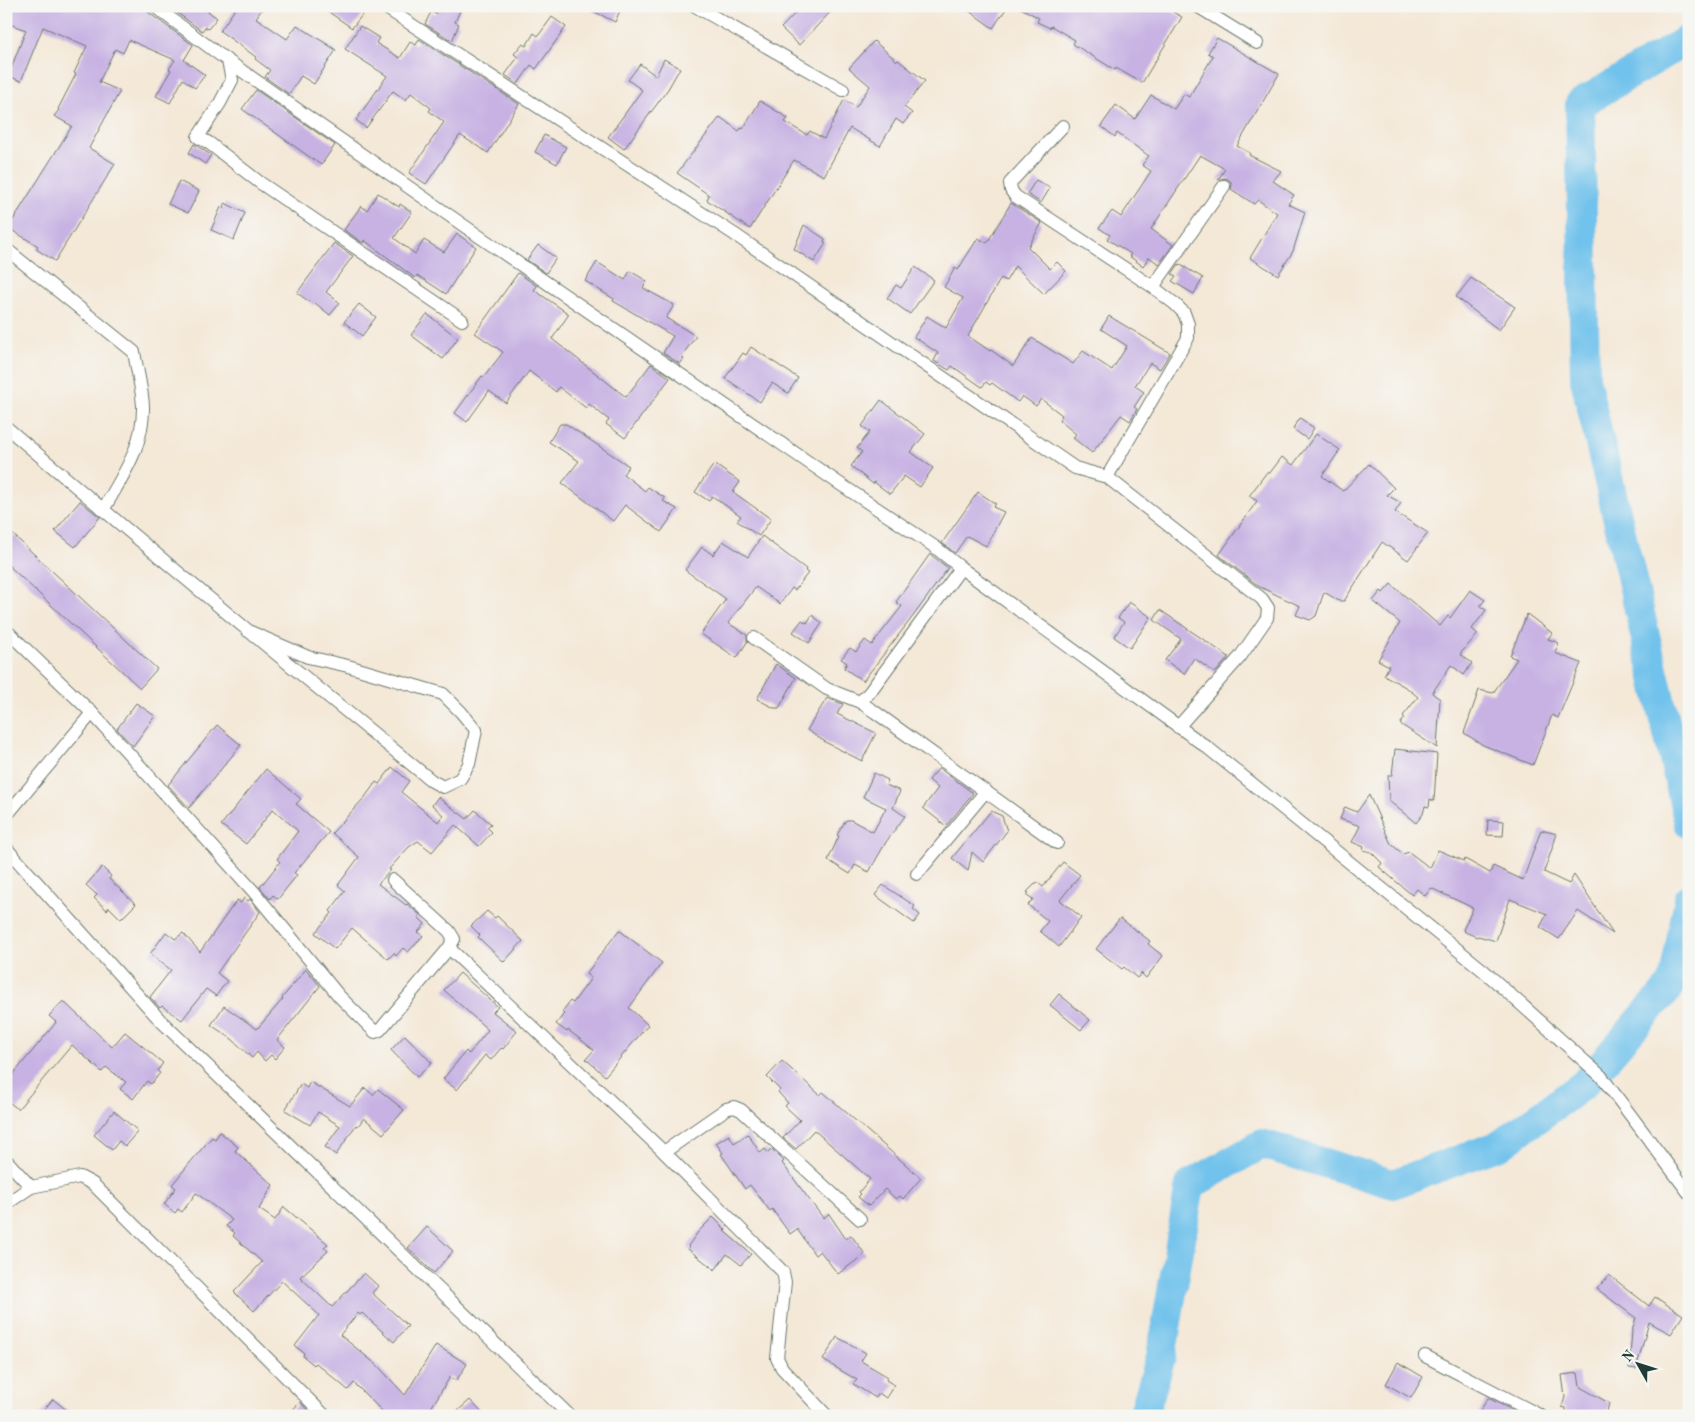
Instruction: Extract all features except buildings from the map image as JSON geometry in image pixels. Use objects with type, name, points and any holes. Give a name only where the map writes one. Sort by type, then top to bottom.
[{"type":"street","points":[[154,6],[228,61],[840,484],[935,547],[1208,748],[1484,971],[1601,1076],[1689,1193]]},
{"type":"street","points":[[383,6],[734,234],[1076,468],[1107,477],[1262,599],[1268,608],[1267,618],[1240,657],[1178,727]]},
{"type":"street","points":[[695,6],[843,90]]},
{"type":"street","points":[[1196,6],[1256,43]]},
{"type":"street","points":[[228,61],[232,80],[198,137],[209,143],[259,182],[462,320]]},
{"type":"street","points":[[1063,126],[1010,183],[1011,190],[1015,196],[1176,304],[1184,313],[1188,324],[1188,338],[1107,477]]},
{"type":"street","points":[[1153,287],[1224,186]]},
{"type":"street","points":[[6,249],[134,352],[143,406],[140,436],[131,463],[103,510]]},
{"type":"street","points":[[6,427],[248,631],[432,781],[443,787],[460,779],[469,764],[476,730],[443,694],[348,666],[308,657],[248,631]]},
{"type":"street","points":[[860,702],[869,693],[962,568]]},
{"type":"street","points":[[6,630],[92,713],[254,892],[339,996],[375,1032],[380,1030],[449,948],[454,939],[449,931],[393,880]]},
{"type":"street","points":[[754,638],[827,689],[860,702],[1057,843]]},
{"type":"street","points":[[6,816],[92,713]]},
{"type":"street","points":[[917,874],[986,791]]},
{"type":"street","points":[[6,848],[160,1020],[570,1416]]},
{"type":"street","points":[[449,948],[664,1152],[784,1272],[785,1282],[777,1358],[782,1368],[827,1416]]},
{"type":"street","points":[[664,1152],[726,1109],[734,1107],[741,1110],[860,1219]]},
{"type":"street","points":[[6,1160],[31,1187]]},
{"type":"street","points":[[6,1204],[31,1187],[80,1177],[93,1184],[325,1416]]},
{"type":"street","points":[[1425,1356],[1541,1416]]},
{"type":"waterway","points":[[1689,39],[1580,104],[1585,379],[1689,823]]},
{"type":"waterway","points":[[1143,1416],[1161,1357],[1190,1185],[1262,1144],[1393,1184],[1500,1145],[1583,1085],[1673,983],[1689,899]]}]
